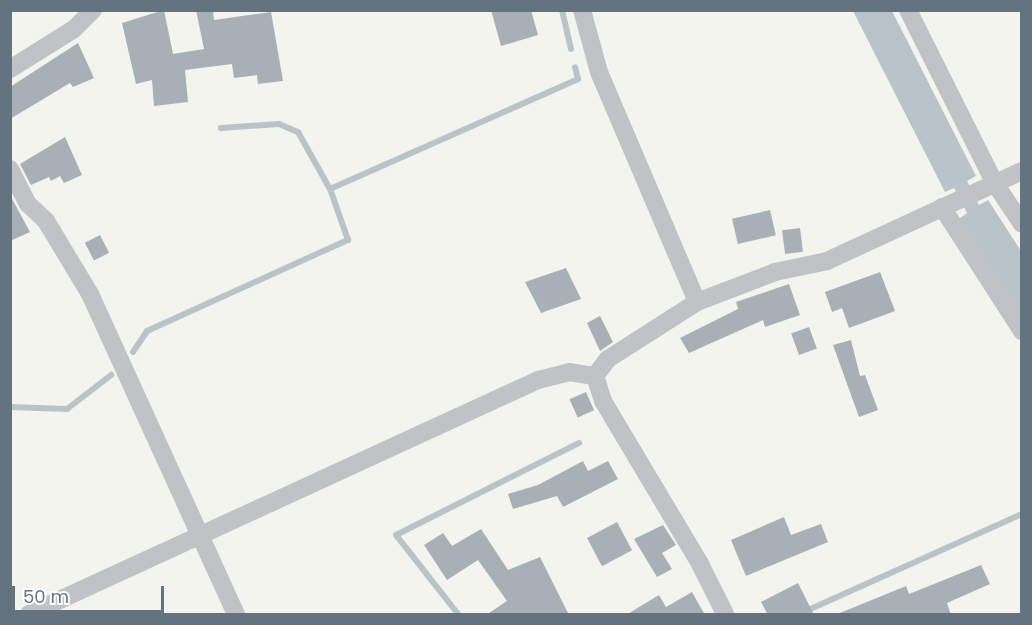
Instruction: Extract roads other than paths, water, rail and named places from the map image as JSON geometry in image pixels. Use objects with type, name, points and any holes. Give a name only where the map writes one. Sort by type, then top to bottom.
[{"type":"street","points":[[10,69],[66,34],[93,10]]},
{"type":"street","points":[[582,10],[599,72],[697,302]]},
{"type":"street","points":[[908,10],[994,182],[1022,224]]},
{"type":"street","points":[[10,169],[28,204],[46,220],[90,294],[236,615]]},
{"type":"street","points":[[595,376],[608,359],[697,302],[776,272],[827,261],[1022,171]]},
{"type":"street","points":[[949,204],[1022,332]]},
{"type":"street","points":[[29,615],[538,380],[569,372],[595,376]]},
{"type":"street","points":[[595,376],[603,401],[689,544],[725,615]]},
{"type":"waterway","points":[[562,10],[571,49]]},
{"type":"waterway","points":[[221,128],[279,124],[298,132],[330,189],[578,79],[575,67]]},
{"type":"waterway","points":[[133,352],[147,331],[348,240],[330,189]]},
{"type":"waterway","points":[[10,407],[67,409],[111,375]]},
{"type":"waterway","points":[[458,614],[396,535],[579,443]]},
{"type":"waterway","points":[[806,611],[1022,514]]}]
